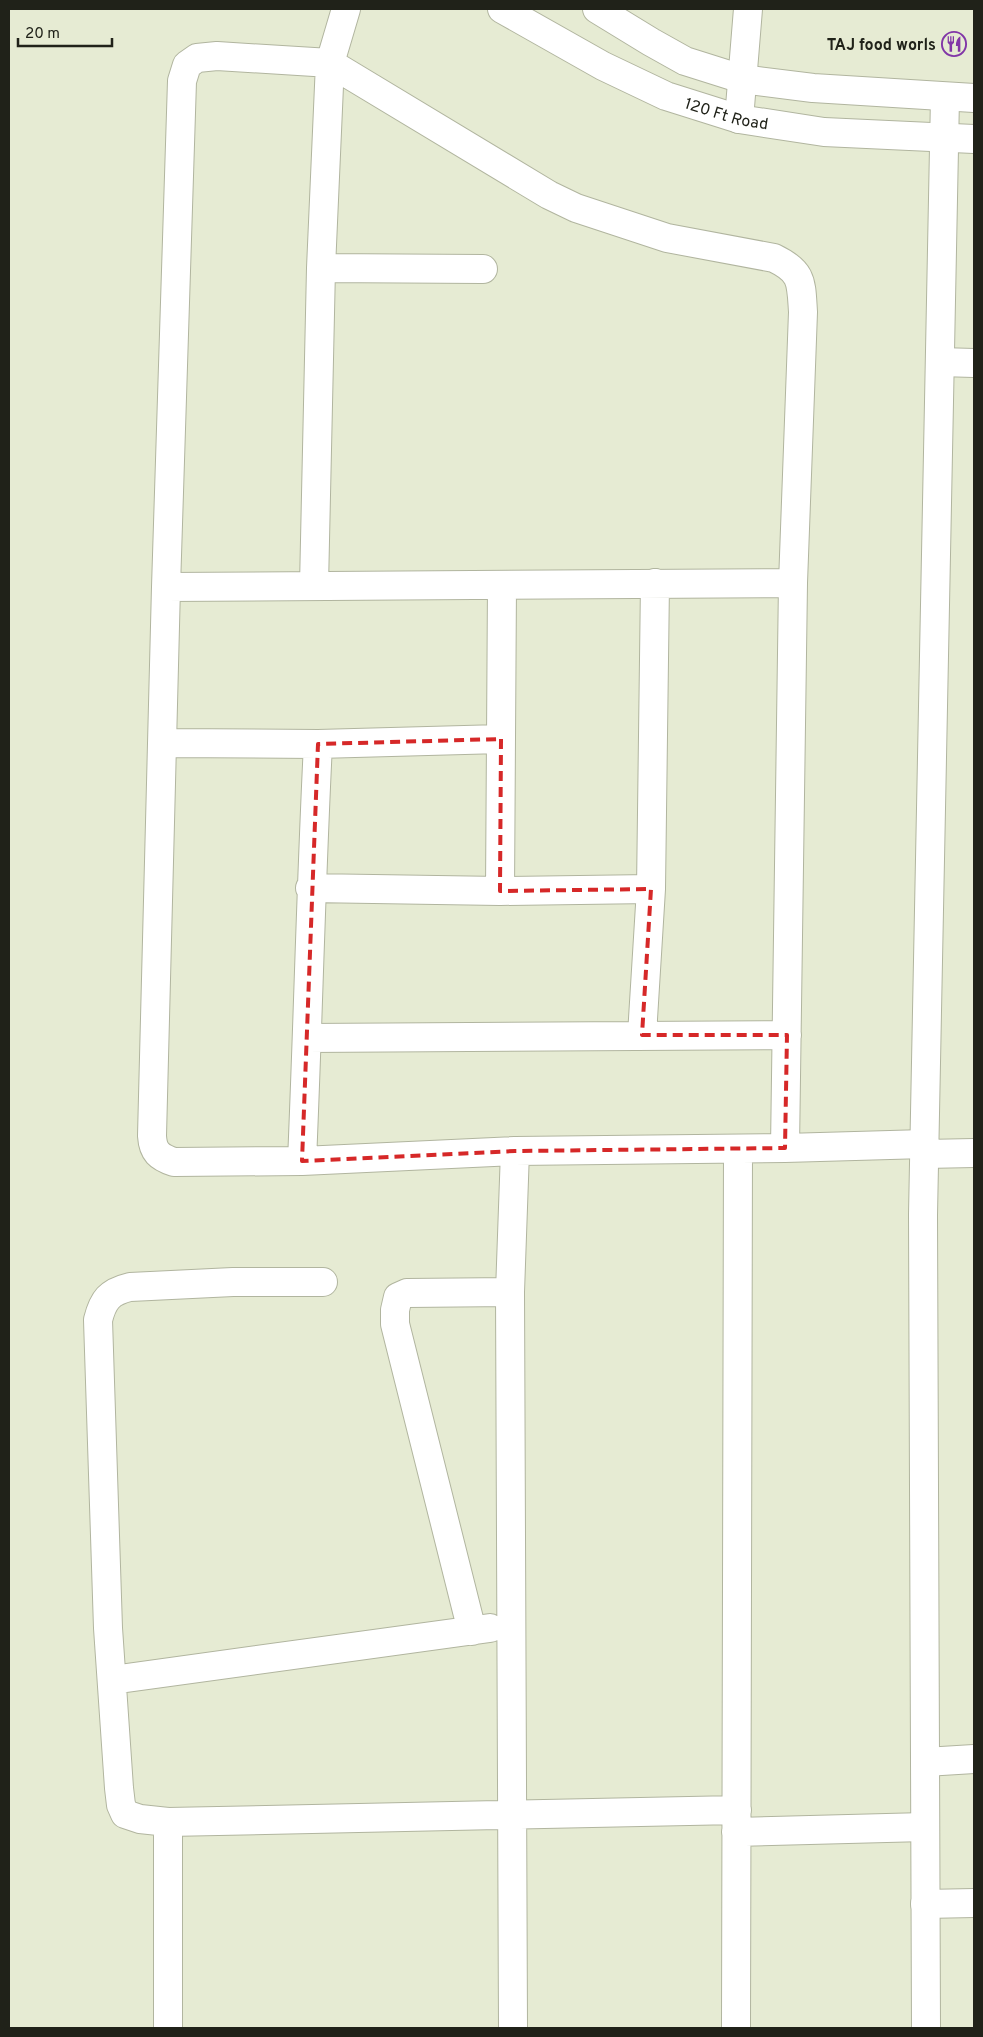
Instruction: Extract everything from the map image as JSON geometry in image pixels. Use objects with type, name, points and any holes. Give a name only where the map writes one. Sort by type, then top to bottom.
[{"type":"street","points":[[314,586],[321,268],[330,63],[346,9]]},
{"type":"street","name":"120 Ft Road","points":[[502,9],[612,71],[666,96],[739,119],[824,132],[974,140]]},
{"type":"street","points":[[597,9],[685,61],[742,79],[813,88],[974,98]]},
{"type":"street","points":[[739,119],[748,9]]},
{"type":"street","points":[[785,1148],[793,582],[803,312],[801,288],[796,274],[790,266],[774,258],[667,238],[576,208],[549,194],[330,63],[217,56],[197,58],[187,65],[182,81],[162,744],[153,1145],[156,1152],[163,1159],[174,1162],[302,1161],[515,1151],[785,1148],[925,1149],[974,1154]]},
{"type":"street","points":[[926,2028],[923,1215],[945,97]]},
{"type":"street","points":[[321,268],[483,269]]},
{"type":"street","points":[[940,362],[974,363]]},
{"type":"street","points":[[166,587],[793,582]]},
{"type":"street","points":[[642,1035],[651,889],[655,583]]},
{"type":"street","points":[[500,891],[502,585]]},
{"type":"street","points":[[162,744],[318,744],[502,739]]},
{"type":"street","points":[[302,1161],[310,888],[318,744]]},
{"type":"street","points":[[310,888],[500,891],[651,889]]},
{"type":"street","points":[[307,1038],[787,1035]]},
{"type":"street","points":[[736,2028],[738,1149]]},
{"type":"street","points":[[513,2028],[510,1292],[515,1151]]},
{"type":"street","points":[[322,1282],[233,1282],[130,1287],[117,1290],[108,1297],[101,1307],[98,1320],[108,1628],[121,1804],[125,1814],[140,1819],[168,1822],[512,1815],[926,1827]]},
{"type":"street","points":[[472,1631],[395,1324],[395,1310],[398,1297],[407,1293],[510,1292]]},
{"type":"street","points":[[112,1680],[511,1625]]},
{"type":"street","points":[[925,1762],[974,1759]]},
{"type":"street","points":[[168,1822],[168,2028]]},
{"type":"street","points":[[926,1904],[974,1903]]},
{"type":"highlighted area","points":[[501,739],[500,891],[651,889],[642,1035],[787,1035],[785,1148],[515,1151],[302,1161],[318,744]]},
{"type":"place","name":"TAJ food worls","points":[[954,44]]}]
